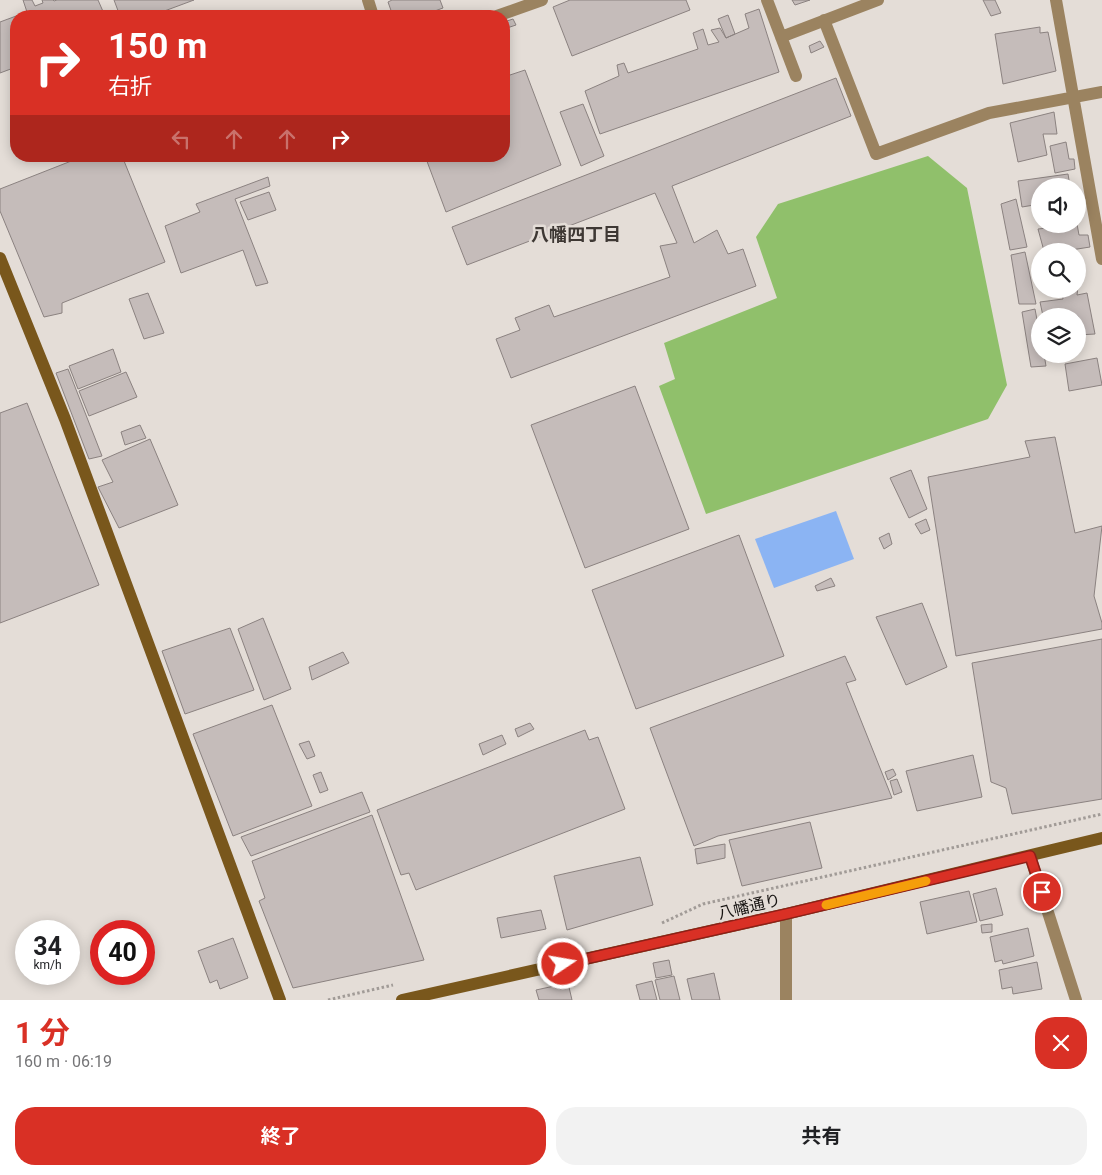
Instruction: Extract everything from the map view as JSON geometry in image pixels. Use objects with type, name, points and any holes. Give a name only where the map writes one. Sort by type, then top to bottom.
[{"type":"street","points":[[510,11],[542,0]]},
{"type":"street","points":[[767,0],[796,76]]},
{"type":"street","points":[[781,37],[878,0]]},
{"type":"street","points":[[1056,0],[1102,259]]},
{"type":"street","points":[[824,20],[876,154],[989,113],[1102,92]]},
{"type":"street","points":[[0,258],[65,419],[280,1000]]},
{"type":"street","name":"八幡通り","points":[[402,1000],[434,997],[1102,838]]},
{"type":"street","points":[[1030,856],[1076,1000]]},
{"type":"street","points":[[786,914],[786,1000]]},
{"type":"path","points":[[657,925],[703,904],[1102,814]]},
{"type":"path","points":[[328,1000],[396,984]]},
{"type":"green space","points":[[928,156],[967,188],[1007,385],[988,419],[706,514],[659,386],[675,379],[664,343],[777,298],[756,237],[778,204]]},
{"type":"water","points":[[836,511],[854,559],[774,588],[755,539]]},
{"type":"building","points":[[23,0],[32,0],[35,6],[43,3],[42,0],[98,0],[102,10],[26,10]]},
{"type":"building","points":[[114,0],[194,0],[167,10],[118,10]]},
{"type":"building","points":[[392,0],[440,0],[443,8],[438,10],[391,10],[388,2]]},
{"type":"building","points":[[570,0],[686,0],[690,10],[572,56],[553,7]]},
{"type":"building","points":[[792,0],[810,0],[795,5]]},
{"type":"building","points":[[983,0],[995,0],[1001,13],[991,16]]},
{"type":"building","points":[[759,9],[779,72],[600,134],[585,91],[619,76],[617,65],[624,63],[628,73],[698,49],[693,33],[703,29],[708,45],[719,42],[711,30],[720,28],[726,38],[749,28],[745,14]]},
{"type":"building","points":[[728,15],[735,34],[726,38],[718,19]]},
{"type":"building","points":[[10,18],[10,69],[0,73],[0,22]]},
{"type":"building","points":[[513,19],[516,25],[510,27],[510,20]]},
{"type":"building","points":[[1040,27],[1040,33],[1048,32],[1056,71],[1003,84],[995,34]]},
{"type":"building","points":[[820,41],[824,47],[811,53],[809,46]]},
{"type":"building","points":[[525,70],[561,165],[446,212],[427,162],[510,162],[510,75]]},
{"type":"building","points":[[836,78],[851,116],[672,186],[694,243],[717,230],[728,254],[743,249],[756,286],[511,378],[496,339],[520,330],[515,318],[549,305],[554,317],[670,277],[660,246],[677,243],[655,193],[467,265],[452,227]]},
{"type":"building","points":[[583,104],[604,156],[581,166],[560,112]]},
{"type":"building","points":[[1054,112],[1057,134],[1043,134],[1047,155],[1018,162],[1010,123]]},
{"type":"building","points":[[1066,142],[1069,159],[1074,159],[1075,169],[1055,173],[1050,146]]},
{"type":"building","points":[[69,162],[124,162],[165,262],[62,303],[62,313],[44,317],[0,211],[0,189]]},
{"type":"building","points":[[1068,174],[1069,178],[1039,178]]},
{"type":"building","points":[[268,177],[270,186],[235,199],[268,283],[256,286],[243,250],[181,273],[165,226],[200,212],[196,204]]},
{"type":"building","points":[[1031,179],[1031,206],[1022,207],[1018,181]]},
{"type":"building","points":[[269,192],[276,210],[248,220],[240,202]]},
{"type":"building","points":[[1016,199],[1027,247],[1010,250],[1001,204]]},
{"type":"building","points":[[1039,233],[1079,233],[1079,235],[1088,235],[1090,247],[1086,248],[1086,243],[1042,243]]},
{"type":"building","points":[[1025,252],[1031,280],[1031,298],[1035,298],[1036,304],[1019,304],[1011,255]]},
{"type":"building","points":[[148,293],[164,333],[144,339],[129,299]]},
{"type":"building","points":[[1087,293],[1095,334],[1086,335],[1086,308],[1041,308],[1040,302],[1086,298]]},
{"type":"building","points":[[1031,310],[1031,363],[1046,363],[1046,366],[1031,367],[1022,312]]},
{"type":"building","points":[[113,349],[121,372],[78,389],[69,366]]},
{"type":"building","points":[[1097,358],[1102,385],[1069,391],[1065,364],[1086,363],[1086,360]]},
{"type":"building","points":[[68,369],[102,456],[89,459],[56,373]]},
{"type":"building","points":[[126,372],[137,397],[89,416],[79,391]]},
{"type":"building","points":[[635,386],[689,529],[585,568],[531,425]]},
{"type":"building","points":[[27,403],[99,585],[0,623],[0,413]]},
{"type":"building","points":[[140,425],[146,438],[125,445],[121,432]]},
{"type":"building","points":[[1055,437],[1075,533],[1102,526],[1094,596],[1102,629],[956,656],[928,477],[1030,457],[1025,441]]},
{"type":"building","points":[[150,439],[178,505],[119,528],[98,487],[113,482],[102,460]]},
{"type":"building","points":[[911,470],[927,509],[909,518],[890,478]]},
{"type":"building","points":[[926,519],[930,530],[921,534],[915,524]]},
{"type":"building","points":[[889,533],[892,544],[884,549],[879,538]]},
{"type":"building","points":[[739,535],[784,656],[636,709],[592,590]]},
{"type":"building","points":[[831,578],[835,586],[817,591],[815,586]]},
{"type":"building","points":[[922,603],[947,667],[906,685],[876,617]]},
{"type":"building","points":[[263,618],[291,689],[264,700],[238,629]]},
{"type":"building","points":[[230,628],[254,690],[185,714],[162,651]]},
{"type":"building","points":[[1102,639],[1102,799],[1012,814],[1006,788],[991,782],[972,663]]},
{"type":"building","points":[[343,652],[349,663],[312,680],[309,667]]},
{"type":"building","points":[[845,656],[856,680],[846,683],[892,798],[718,836],[694,846],[650,728]]},
{"type":"building","points":[[272,705],[312,806],[233,836],[193,734]]},
{"type":"building","points":[[530,723],[534,729],[518,737],[515,729]]},
{"type":"building","points":[[585,730],[589,740],[598,737],[625,809],[416,890],[409,873],[401,875],[377,810]]},
{"type":"building","points":[[502,735],[506,744],[483,755],[479,744]]},
{"type":"building","points":[[309,741],[315,756],[307,759],[299,744]]},
{"type":"building","points":[[973,755],[982,797],[917,811],[906,771]]},
{"type":"building","points":[[893,769],[896,775],[888,780],[885,772]]},
{"type":"building","points":[[321,772],[328,790],[320,793],[313,775]]},
{"type":"building","points":[[897,779],[902,792],[894,795],[890,781]]},
{"type":"building","points":[[362,792],[370,812],[251,856],[241,837]]},
{"type":"building","points":[[372,815],[424,960],[293,988],[259,901],[265,898],[252,861]]},
{"type":"building","points":[[810,822],[822,868],[742,886],[729,840]]},
{"type":"building","points":[[725,844],[725,858],[697,864],[695,849]]},
{"type":"building","points":[[640,857],[653,905],[567,930],[554,876]]},
{"type":"building","points":[[996,888],[1003,915],[980,921],[973,894]]},
{"type":"building","points":[[969,891],[977,922],[927,934],[920,902]]},
{"type":"building","points":[[541,910],[546,929],[501,938],[497,918]]},
{"type":"building","points":[[992,924],[992,932],[982,933],[981,925]]},
{"type":"building","points":[[1028,928],[1034,956],[1003,964],[1002,960],[995,962],[990,937]]},
{"type":"building","points":[[233,938],[248,978],[220,989],[217,980],[210,983],[198,951]]},
{"type":"building","points":[[669,960],[672,975],[656,978],[653,963]]},
{"type":"building","points":[[1037,962],[1042,989],[1013,994],[1012,987],[1002,989],[999,970]]},
{"type":"building","points":[[714,973],[720,1000],[692,1000],[687,979]]},
{"type":"building","points":[[674,976],[680,1000],[660,1000],[655,980]]},
{"type":"building","points":[[652,981],[657,1000],[640,1000],[636,985]]},
{"type":"building","points":[[568,983],[572,1000],[539,1000],[536,990]]},
{"type":"slow traffic","points":[[826,905],[926,881]]},
{"type":"district","name":"八幡四丁目","points":[[576,235]]},
{"type":"route","points":[[563,964],[786,914],[1030,856],[1042,892]]}]
